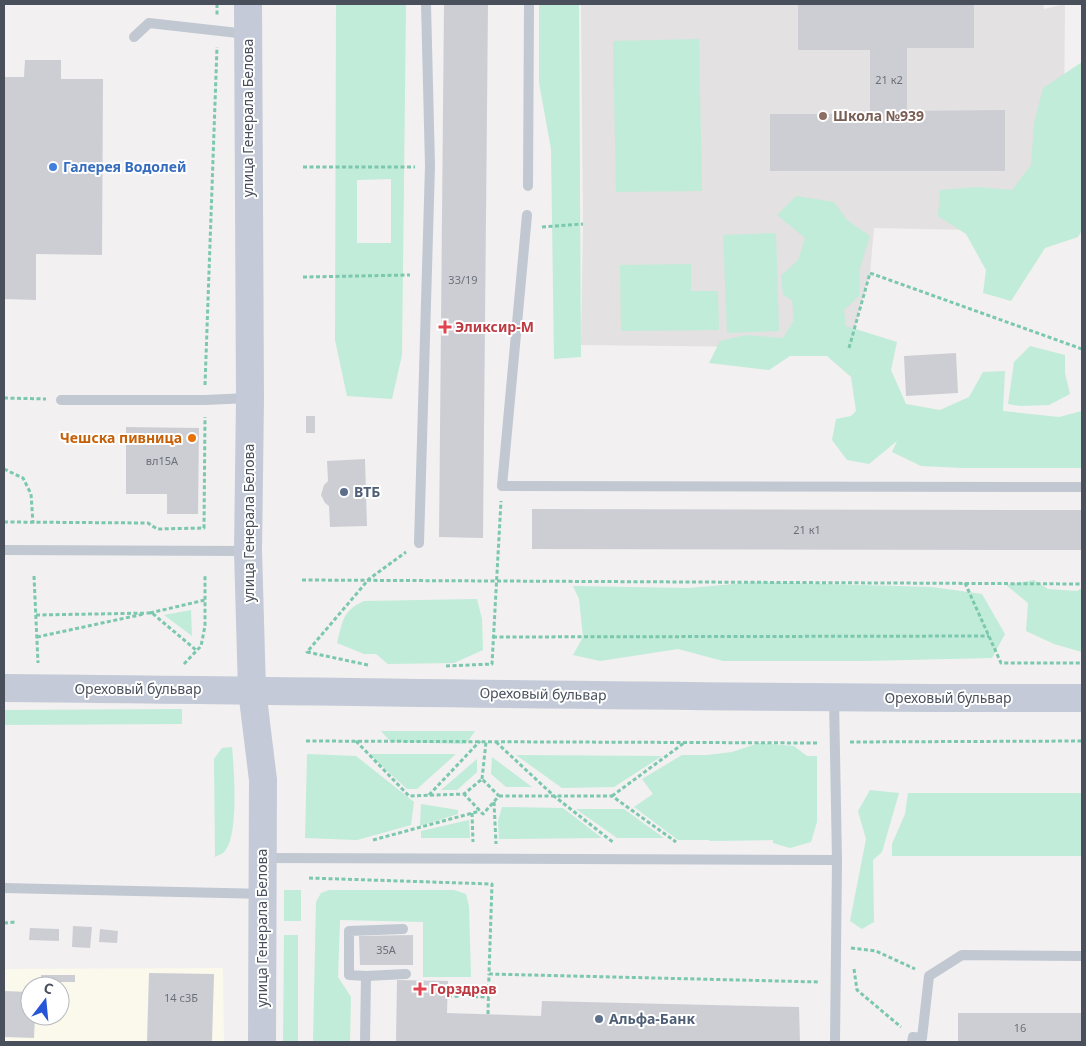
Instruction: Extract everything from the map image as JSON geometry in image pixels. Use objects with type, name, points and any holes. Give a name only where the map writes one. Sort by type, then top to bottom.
[{"type":"main road","name":"улица Генерала Белова","points":[[248,4],[250,398],[248,551],[252,690],[263,780],[262,1042]]},
{"type":"main road","name":"Ореховый бульвар","points":[[4,688],[834,698],[1082,698]]},
{"type":"lane","points":[[419,543],[430,166],[426,4]]},
{"type":"lane","points":[[528,186],[529,4]]},
{"type":"lane","points":[[134,37],[149,23],[248,34]]},
{"type":"lane","points":[[527,215],[502,486],[1082,487]]},
{"type":"lane","points":[[61,400],[205,400],[250,398]]},
{"type":"lane","points":[[4,550],[248,551]]},
{"type":"lane","points":[[834,698],[837,860],[834,1042]]},
{"type":"lane","points":[[263,858],[837,860]]},
{"type":"lane","points":[[4,888],[263,894]]},
{"type":"lane","points":[[403,929],[349,930],[349,975],[406,974]]},
{"type":"lane","points":[[912,1040],[922,1038],[929,976],[962,955],[1082,956]]},
{"type":"lane","points":[[365,1042],[366,976]]},
{"type":"path","points":[[4,522],[148,523],[157,529],[204,528],[205,400],[217,4]]},
{"type":"path","points":[[303,168],[430,166]]},
{"type":"path","points":[[526,228],[583,224]]},
{"type":"path","points":[[849,348],[870,272],[1082,349]]},
{"type":"path","points":[[303,277],[426,275]]},
{"type":"path","points":[[4,398],[61,400]]},
{"type":"path","points":[[4,469],[23,478],[31,494],[33,523]]},
{"type":"path","points":[[445,666],[492,664],[502,486]]},
{"type":"path","points":[[371,666],[307,652],[369,579],[419,543]]},
{"type":"path","points":[[174,665],[184,664],[201,646],[205,626],[205,575]]},
{"type":"path","points":[[34,576],[38,666]]},
{"type":"path","points":[[302,580],[1082,584]]},
{"type":"path","points":[[965,583],[1001,662],[1082,662]]},
{"type":"path","points":[[37,637],[206,600]]},
{"type":"path","points":[[36,615],[152,613],[196,650]]},
{"type":"path","points":[[493,637],[989,636]]},
{"type":"path","points":[[306,741],[1082,741]]},
{"type":"path","points":[[356,741],[409,796],[464,794],[482,780],[486,742]]},
{"type":"path","points":[[428,795],[480,742]]},
{"type":"path","points":[[496,742],[554,796],[616,845],[607,845]]},
{"type":"path","points":[[612,796],[686,742]]},
{"type":"path","points":[[482,780],[499,796],[612,796],[680,845],[671,845]]},
{"type":"path","points":[[464,794],[483,814],[499,796]]},
{"type":"path","points":[[494,802],[496,844]]},
{"type":"path","points":[[380,844],[370,843],[480,811]]},
{"type":"path","points":[[472,813],[473,844]]},
{"type":"path","points":[[464,844],[481,844]]},
{"type":"path","points":[[488,844],[505,844]]},
{"type":"path","points":[[309,878],[492,884],[488,1014]]},
{"type":"path","points":[[4,922],[15,922]]},
{"type":"path","points":[[836,947],[876,950],[929,976]]},
{"type":"path","points":[[851,948],[852,957]]},
{"type":"path","points":[[854,965],[857,990],[912,1040]]},
{"type":"path","points":[[489,974],[835,982]]},
{"type":"path","points":[[448,996],[489,997]]},
{"type":"shaded area","name":"Школа №939","points":[[581,4],[1043,4],[1044,9],[1065,4],[1063,232],[874,228],[870,273],[849,348],[581,345],[583,224]]},
{"type":"shaded area","points":[[223,968],[224,1042],[4,1042],[4,969]]},
{"type":"green space","points":[[336,4],[406,4],[402,355],[392,399],[347,396],[335,340]],"holes":[[[391,179],[391,243],[357,243],[357,180]]]},
{"type":"green space","points":[[539,4],[579,4],[581,357],[554,359],[551,149],[539,83]]},
{"type":"green space","points":[[699,39],[702,191],[616,192],[613,41]]},
{"type":"green space","points":[[1082,62],[1082,230],[1078,237],[1045,248],[1011,301],[983,293],[986,270],[966,234],[938,216],[940,190],[978,187],[1012,190],[1031,165],[1034,123],[1043,88]]},
{"type":"green space","points":[[796,196],[834,202],[847,220],[870,236],[860,268],[859,296],[844,310],[846,326],[897,342],[891,370],[906,404],[940,410],[969,397],[983,372],[1005,371],[1003,411],[1059,417],[1082,411],[1082,468],[921,466],[892,452],[897,441],[869,464],[847,460],[832,440],[836,419],[851,416],[856,411],[851,377],[827,356],[790,356],[769,370],[709,363],[720,341],[746,335],[783,338],[794,320],[792,300],[783,295],[781,276],[798,260],[805,238],[777,215]]},
{"type":"green space","points":[[776,233],[779,331],[727,333],[723,235]]},
{"type":"green space","points":[[691,264],[691,291],[718,291],[719,330],[621,331],[620,265]]},
{"type":"green space","points":[[1030,346],[1065,355],[1065,373],[1070,394],[1049,405],[1020,406],[1008,404],[1014,362]]},
{"type":"green space","points":[[1034,580],[1048,589],[1077,591],[1082,588],[1082,652],[1054,644],[1026,631],[1028,603],[1006,585]]},
{"type":"green space","points":[[756,582],[932,587],[982,594],[1005,634],[992,658],[864,661],[723,661],[678,649],[600,661],[573,655],[583,637],[579,599],[573,586],[689,588]]},
{"type":"green space","points":[[477,599],[482,619],[483,650],[454,663],[388,664],[376,654],[364,654],[337,643],[342,623],[347,613],[364,601]]},
{"type":"green space","points":[[191,610],[192,636],[164,615]]},
{"type":"green space","points":[[182,709],[182,724],[4,725],[4,710]]},
{"type":"green space","points":[[381,731],[475,731],[466,744],[391,742]]},
{"type":"green space","points":[[759,743],[794,746],[807,756],[817,756],[817,822],[811,842],[790,848],[773,843],[773,840],[678,840],[634,807],[653,794],[642,779],[682,755],[732,752]]},
{"type":"green space","points":[[232,747],[234,817],[232,831],[225,851],[215,857],[214,759],[222,748]]},
{"type":"green space","points":[[307,754],[356,756],[414,802],[411,825],[357,840],[305,838]]},
{"type":"green space","points":[[369,754],[456,754],[417,789],[407,789]]},
{"type":"green space","points":[[516,755],[662,756],[614,787],[562,788]]},
{"type":"green space","points":[[492,757],[532,787],[506,787],[491,774]]},
{"type":"green space","points":[[477,759],[477,772],[457,790],[441,790]]},
{"type":"green space","points":[[870,790],[899,793],[882,852],[873,860],[874,922],[862,929],[850,921],[866,839],[858,811]]},
{"type":"green space","points":[[908,793],[1082,793],[1082,856],[892,856],[892,844],[905,814]]},
{"type":"green space","points":[[421,804],[458,810],[458,814],[420,826]]},
{"type":"green space","points":[[502,807],[563,808],[602,838],[499,839],[498,821]]},
{"type":"green space","points":[[576,809],[624,809],[664,838],[617,838]]},
{"type":"green space","points":[[469,820],[470,838],[421,838],[421,831]]},
{"type":"green space","points":[[284,890],[301,890],[301,921],[284,921]]},
{"type":"green space","points":[[329,890],[454,890],[466,894],[469,906],[471,977],[423,977],[423,922],[340,920],[338,977],[351,997],[350,1042],[313,1042],[316,902],[321,893]]},
{"type":"green space","points":[[284,935],[298,935],[298,1042],[283,1042]]},
{"type":"building","points":[[444,4],[488,4],[483,538],[439,537]]},
{"type":"building","points":[[974,4],[974,48],[907,48],[907,111],[1005,110],[1005,171],[770,171],[770,114],[870,114],[870,50],[798,50],[798,5]]},
{"type":"building","name":"Галерея Водолей","points":[[25,60],[61,60],[61,79],[103,79],[102,255],[36,254],[36,300],[4,299],[4,77],[24,77]]},
{"type":"building","points":[[956,353],[958,393],[906,396],[904,356]]},
{"type":"building","points":[[306,416],[315,416],[315,433],[306,433]]},
{"type":"building","points":[[126,427],[199,428],[198,514],[167,514],[167,494],[126,494]]},
{"type":"building","name":"ВТБ","points":[[365,459],[367,526],[330,527],[329,506],[321,495],[324,485],[328,481],[327,461]]},
{"type":"building","points":[[532,509],[1082,510],[1082,550],[532,549]]},
{"type":"building","points":[[73,926],[92,927],[90,948],[72,947]]},
{"type":"building","points":[[30,928],[59,929],[59,941],[29,940]]},
{"type":"building","points":[[100,929],[118,931],[117,943],[99,942]]},
{"type":"building","points":[[413,935],[413,965],[360,965],[359,936]]},
{"type":"building","points":[[149,973],[214,974],[212,1042],[147,1042]]},
{"type":"building","points":[[75,975],[75,982],[70,982],[70,976],[41,976]]},
{"type":"building","points":[[397,980],[448,981],[447,1013],[541,1016],[542,1001],[799,1007],[800,1042],[396,1042]]},
{"type":"building","points":[[4,991],[20,992],[20,1026],[35,1026],[34,1038],[4,1037]]},
{"type":"building","points":[[958,1013],[1082,1013],[1082,1042],[958,1042]]},
{"type":"place","name":"Школа №939","points":[[823,116]]},
{"type":"place","name":"Галерея Водолей","points":[[53,167]]},
{"type":"place","name":"Эликсир-М","points":[[445,327]]},
{"type":"place","name":"Чешска пивница","points":[[192,438]]},
{"type":"place","name":"ВТБ","points":[[344,492]]},
{"type":"place","name":"Горздрав","points":[[420,989]]},
{"type":"place","name":"Альфа-Банк","points":[[599,1019]]}]
